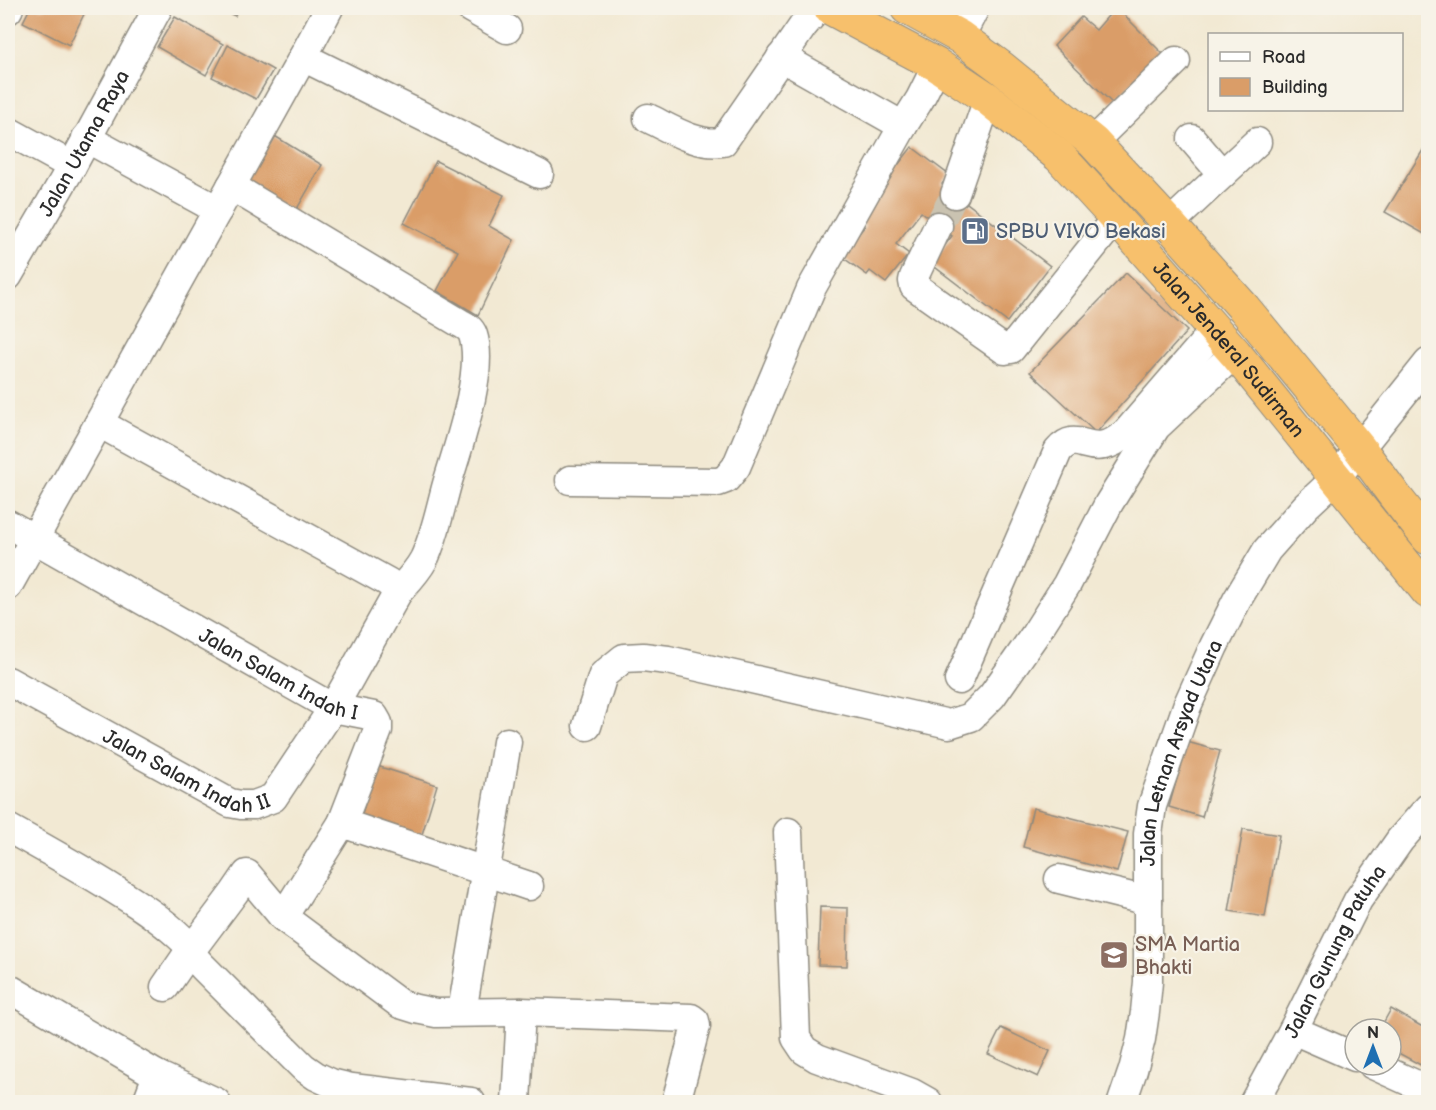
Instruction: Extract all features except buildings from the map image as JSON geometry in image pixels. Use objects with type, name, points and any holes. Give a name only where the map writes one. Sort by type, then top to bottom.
[{"type":"highway","name":"Jalan Jenderal Sudirman","points":[[830,8],[937,65],[988,99],[1059,156],[1225,341],[1428,592]]},
{"type":"highway","name":"Jalan Jenderal Sudirman","points":[[908,8],[960,37],[1093,142],[1244,309],[1360,449],[1428,538]]},
{"type":"street","name":"Jalan Utama Raya","points":[[8,276],[72,166],[158,8]]},
{"type":"street","points":[[8,586],[329,8]]},
{"type":"street","points":[[470,8],[507,28]]},
{"type":"street","points":[[648,118],[693,138],[712,143],[723,141],[818,8]]},
{"type":"street","points":[[960,37],[975,8]]},
{"type":"street","points":[[303,57],[538,174]]},
{"type":"street","points":[[781,57],[903,126]]},
{"type":"street","points":[[1093,142],[1176,61]]},
{"type":"street","points":[[570,480],[718,482],[726,479],[736,467],[811,289],[920,99],[937,65]]},
{"type":"street","points":[[955,194],[988,99]]},
{"type":"street","points":[[8,131],[72,166]]},
{"type":"street","name":"Jalan Salam Indah II","points":[[8,681],[230,803],[241,806],[254,805],[273,798],[333,708],[398,591],[415,574],[424,558],[438,520],[469,405],[476,370],[474,337],[471,331],[460,323],[224,198],[86,138]]},
{"type":"street","points":[[1192,139],[1222,174]]},
{"type":"street","points":[[1169,224],[1257,141]]},
{"type":"street","points":[[938,226],[914,277],[914,286],[1005,350],[1011,349],[1116,218]]},
{"type":"street","points":[[959,680],[1058,451],[1064,444],[1071,441],[1096,446],[1115,441],[1225,341]]},
{"type":"street","points":[[587,726],[603,675],[624,658],[643,657],[668,660],[949,724],[971,717],[992,696],[1034,636],[1067,584],[1108,503],[1156,427],[1225,341]]},
{"type":"street","name":"Jalan Letnan Arsyad Utara","points":[[1122,1102],[1141,1039],[1145,1012],[1148,982],[1148,834],[1152,806],[1186,706],[1218,637],[1267,550],[1306,506],[1336,478],[1428,363]]},
{"type":"street","points":[[99,423],[388,582],[398,591]]},
{"type":"street","name":"Jalan Salam Indah I","points":[[8,524],[333,708],[374,716],[378,723],[378,730],[342,823],[283,917]]},
{"type":"street","points":[[462,1012],[507,742]]},
{"type":"street","name":"Jalan Gunung Patuha","points":[[1254,1102],[1359,900],[1400,840],[1428,808]]},
{"type":"street","points":[[342,823],[529,886]]},
{"type":"street","points":[[8,828],[82,869],[177,933],[191,951],[303,1067],[316,1076],[331,1083],[352,1088],[471,1102]]},
{"type":"street","points":[[788,832],[796,1038],[804,1050],[817,1058],[912,1093],[928,1102]]},
{"type":"street","points":[[165,987],[247,874],[283,917],[400,1004],[436,1013],[521,1012],[691,1018],[695,1021],[696,1026],[676,1102]]},
{"type":"street","points":[[1059,879],[1148,901]]},
{"type":"street","points":[[8,988],[157,1075],[216,1102]]},
{"type":"street","points":[[516,1102],[521,1012]]},
{"type":"street","points":[[1293,1030],[1343,1052]]},
{"type":"street","points":[[147,1102],[157,1075]]},
{"type":"street","points":[[1399,1077],[1428,1090]]},
{"type":"tunnel","points":[[938,226],[955,194]]},
{"type":"place","name":"SPBU VIVO Bekasi","points":[[975,231]]},
{"type":"place","name":"SMA Martia Bhakti","points":[[1114,955]]}]
